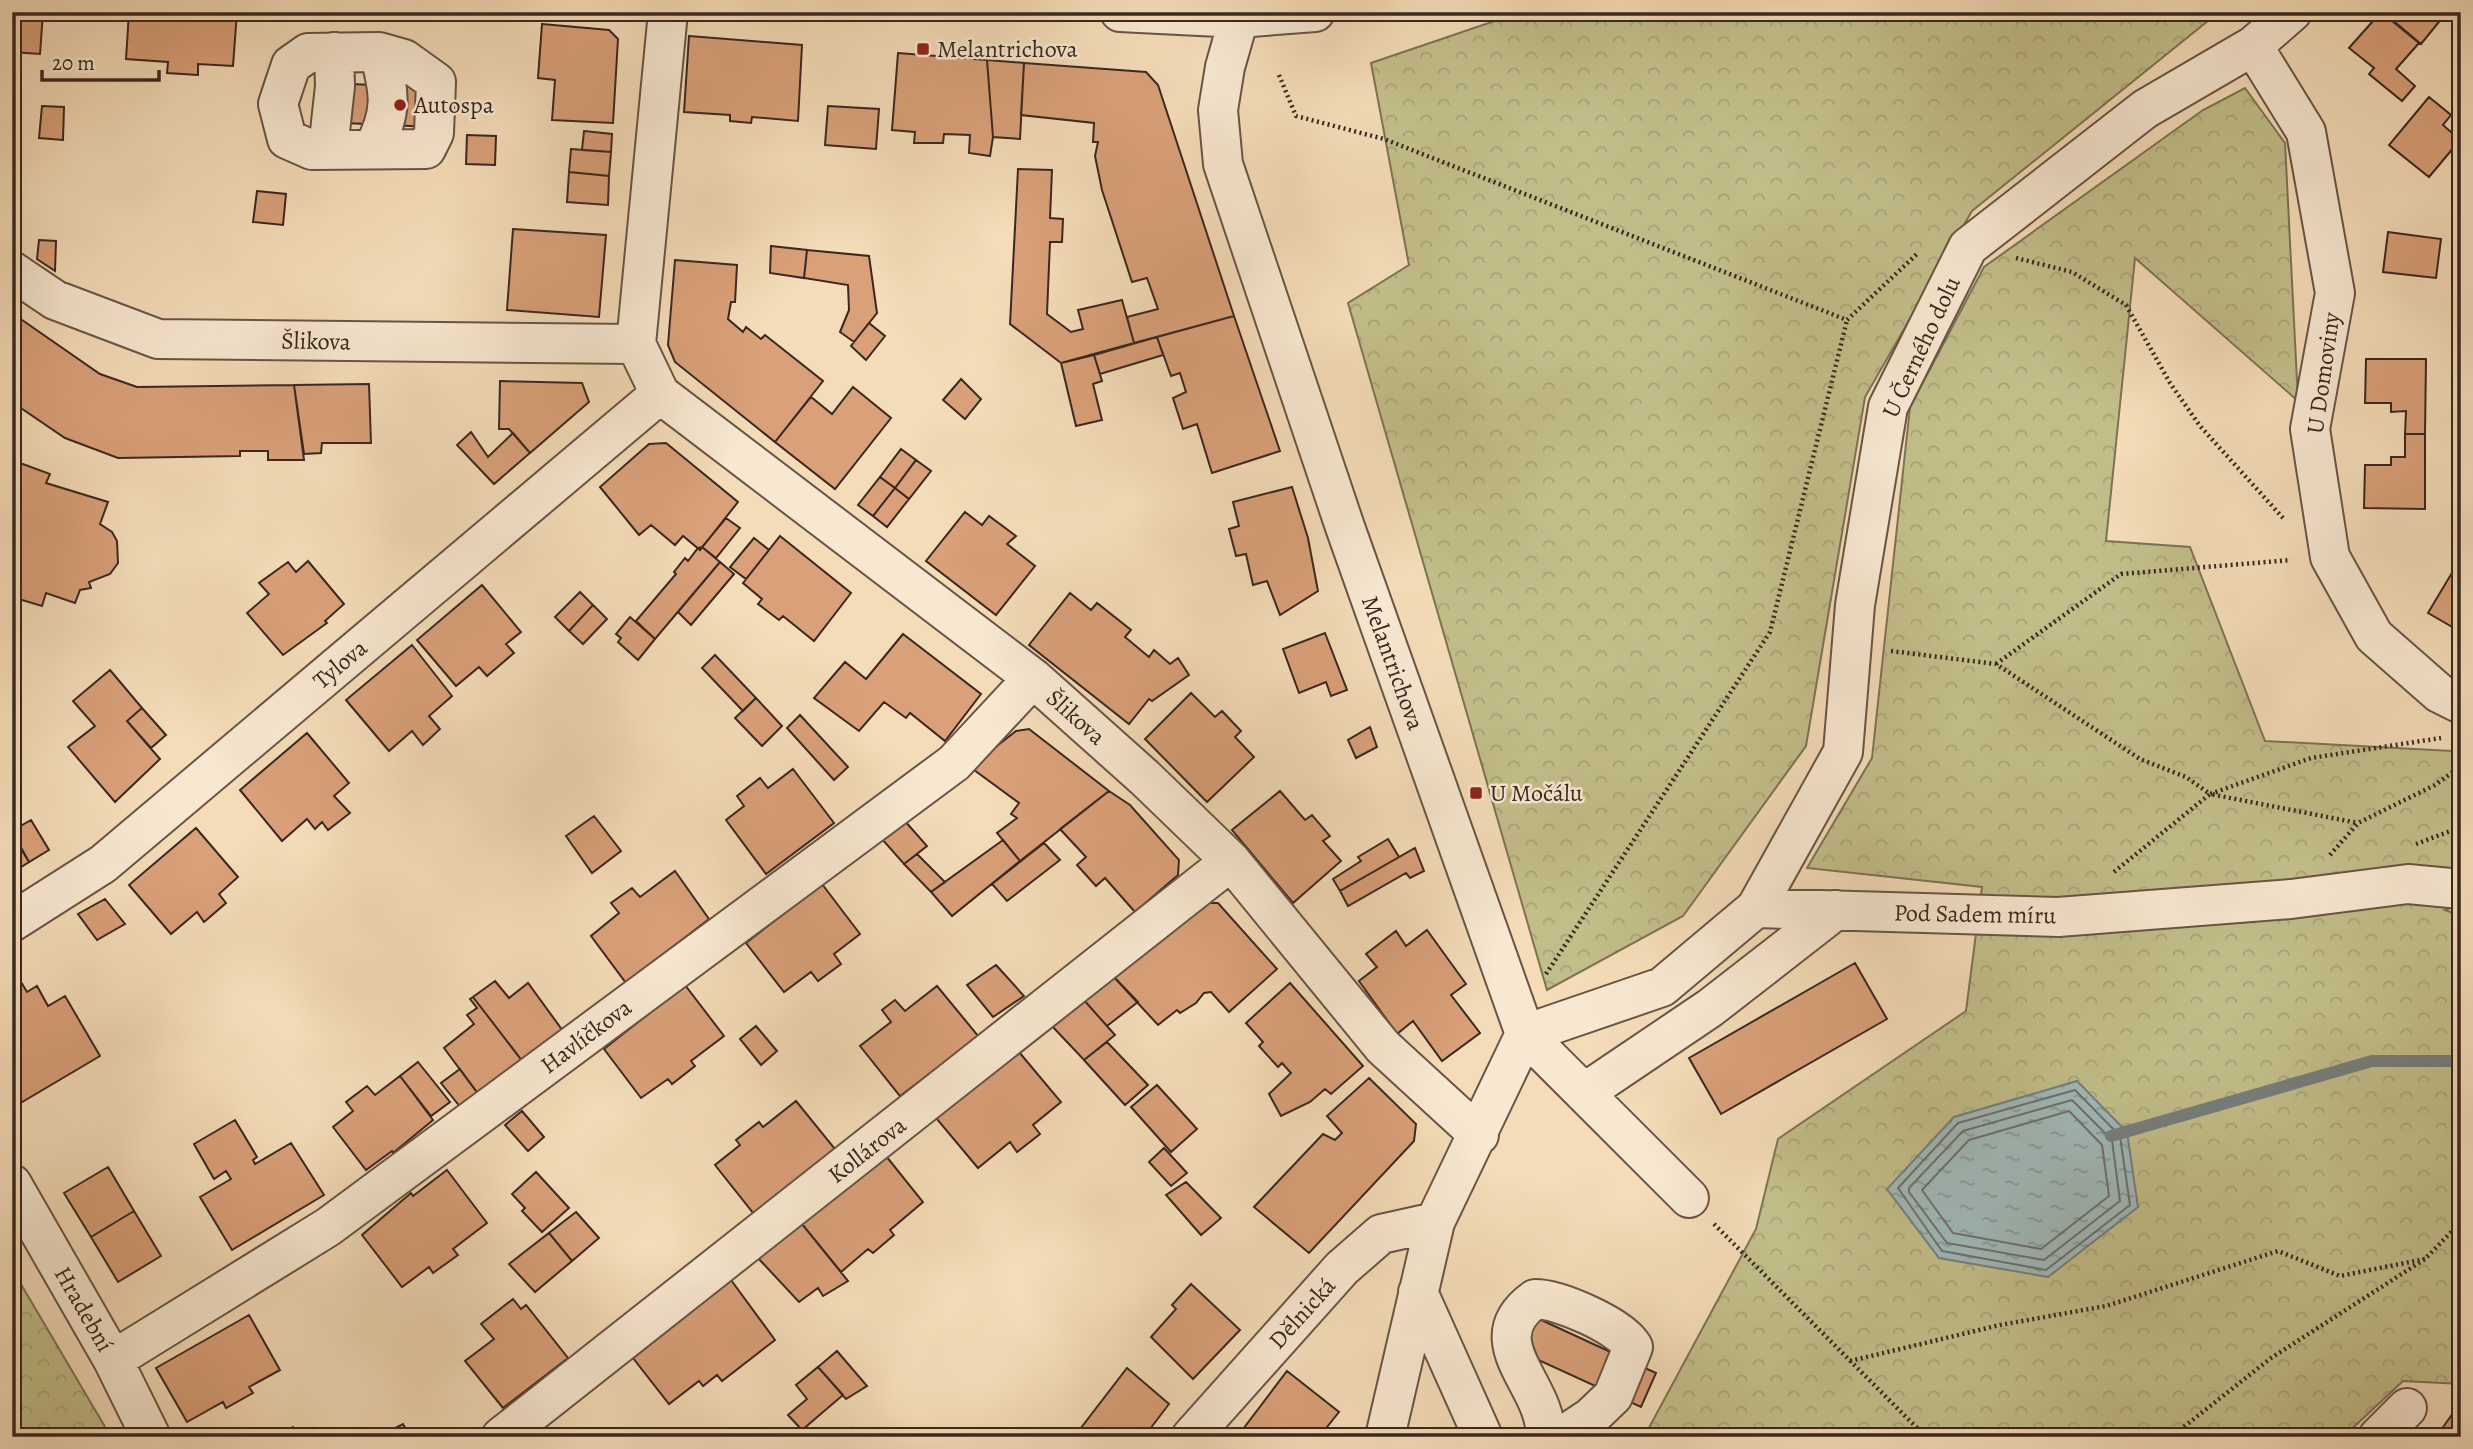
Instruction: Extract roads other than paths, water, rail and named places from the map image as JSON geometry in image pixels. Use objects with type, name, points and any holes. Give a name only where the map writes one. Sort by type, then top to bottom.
[{"type":"street","points":[[636,344],[668,12]]},
{"type":"street","points":[[1121,12],[1239,18],[1292,17],[1315,12]]},
{"type":"street","name":"U Černého dolu","points":[[1756,908],[1843,752],[1855,605],[1888,407],[1968,247],[2145,110],[2253,46],[2292,12]]},
{"type":"street","name":"Melantrichova","points":[[1239,18],[1225,66],[1218,110],[1223,164],[1345,527],[1525,1034]]},
{"type":"street","name":"U Domoviny","points":[[2253,46],[2306,132],[2335,293],[2310,429],[2330,557],[2374,636],[2439,693],[2454,720]]},
{"type":"street","points":[[328,149],[335,86],[334,52]]},
{"type":"street","points":[[334,52],[391,56],[436,82],[434,133],[426,149],[312,149],[287,139],[278,104],[291,65],[308,53],[334,52]]},
{"type":"street","name":"Šlikova","points":[[12,271],[55,300],[158,339],[636,344],[660,394],[1033,678],[1145,778],[1231,861],[1383,1047],[1479,1135]]},
{"type":"street","name":"Tylova","points":[[12,922],[103,864],[660,394]]},
{"type":"street","name":"Havlíčkova","points":[[113,1360],[339,1219],[954,763],[1033,678]]},
{"type":"street","name":"Kollárova","points":[[501,1437],[1231,861]]},
{"type":"street","name":"Pod Sadem míru","points":[[1756,908],[2058,916],[2291,899],[2408,884],[2461,889]]},
{"type":"street","points":[[1385,1437],[1435,1222],[1479,1135],[1525,1034],[1662,987],[1756,908]]},
{"type":"street","points":[[1584,1093],[1710,1008],[1836,910]]},
{"type":"street","points":[[1525,1034],[1689,1198]]},
{"type":"street","name":"Hradební","points":[[12,1184],[113,1360],[151,1437]]},
{"type":"street","name":"Dělnická","points":[[1191,1437],[1342,1268],[1381,1234],[1435,1222]]},
{"type":"street","points":[[1418,1292],[1483,1437]]},
{"type":"street","points":[[1545,1437],[1546,1421],[1512,1351],[1516,1318],[1535,1299],[1549,1299],[1594,1319],[1628,1338],[1633,1347],[1613,1396],[1591,1417],[1561,1437]]},
{"type":"street","points":[[2378,1437],[2407,1408]]},
{"type":"water","points":[[2077,1081],[2127,1132],[2138,1207],[2048,1277],[1939,1258],[1887,1189],[1954,1117]]},
{"type":"waterway","points":[[2111,1136],[2372,1061],[2461,1061]]},
{"type":"place","name":"Melantrichova","points":[[923,49]]},
{"type":"place","name":"Autospa","points":[[400,105]]},
{"type":"place","name":"U Močálu","points":[[1476,793]]}]
